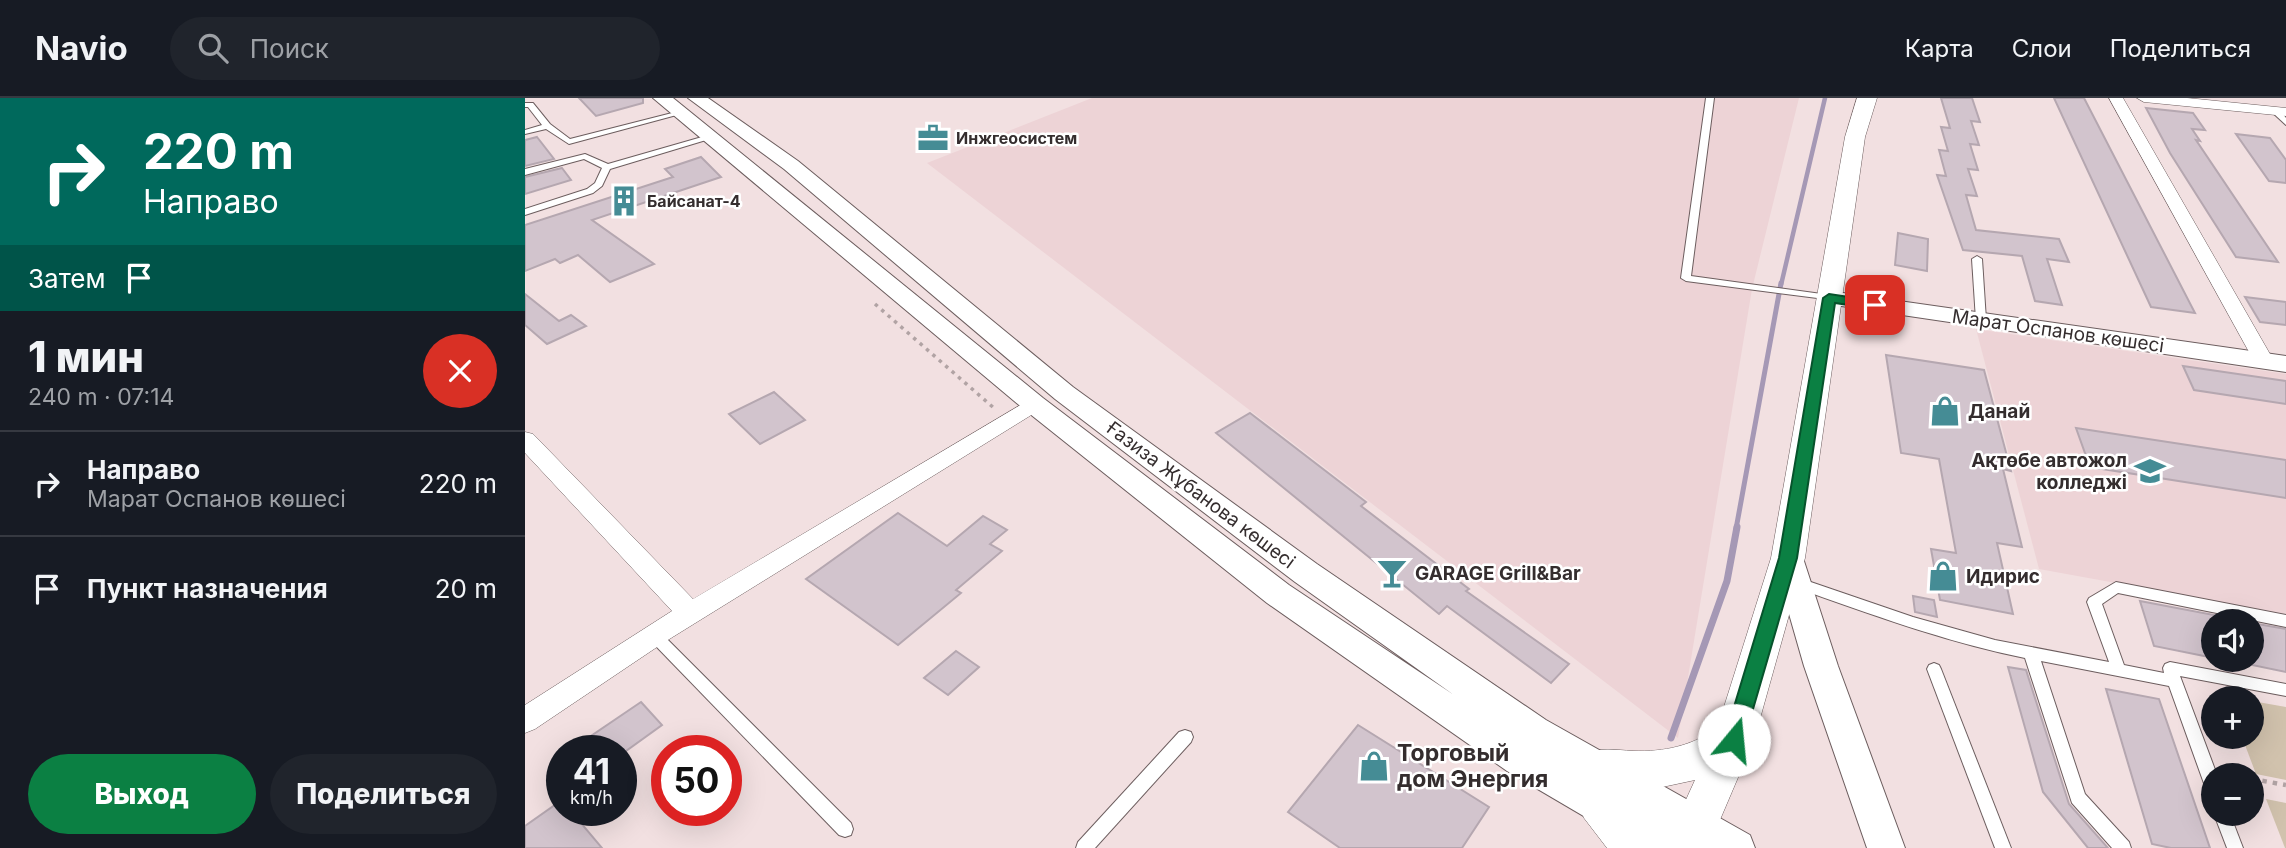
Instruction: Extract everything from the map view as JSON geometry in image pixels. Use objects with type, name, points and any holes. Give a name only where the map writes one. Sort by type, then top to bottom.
[{"type":"main road","points":[[1686,840],[1734,740],[1792,570],[1829,298],[1855,136],[1867,98]]},
{"type":"main road","points":[[1629,848],[1598,785],[1634,771],[1663,770],[1708,758],[1734,740]]},
{"type":"street","name":"Ғазиза Жұбанова көшесі","points":[[662,98],[689,106],[791,165],[1064,393],[1306,573],[1533,731],[1598,785],[1686,840],[1736,848]]},
{"type":"street","points":[[2116,98],[2275,363]]},
{"type":"street","points":[[2144,98],[2281,112]]},
{"type":"street","name":"Ғазиза Жұбанова көшесі","points":[[689,106],[712,137],[1021,412],[1278,594],[1520,759],[1598,785]]},
{"type":"street","name":"Марат Оспанов көшесі","points":[[1829,298],[2275,363]]},
{"type":"street","points":[[525,720],[654,635],[1021,412]]},
{"type":"street","points":[[525,439],[691,614]]},
{"type":"street","points":[[1792,570],[1821,666],[1886,848]]},
{"type":"street","points":[[1278,594],[1306,573]]},
{"type":"lane","points":[[1710,98],[1686,278],[1829,298]]},
{"type":"lane","points":[[525,105],[530,105],[547,126],[569,142],[689,106]]},
{"type":"lane","points":[[2281,112],[2286,123]]},
{"type":"lane","points":[[525,132],[547,126]]},
{"type":"lane","points":[[525,172],[585,156],[607,167],[712,137]]},
{"type":"lane","points":[[525,212],[590,191],[599,184],[607,167]]},
{"type":"lane","points":[[525,204],[579,187],[599,184]]},
{"type":"lane","points":[[1977,258],[1981,320]]},
{"type":"lane","points":[[1792,570],[1912,623],[1996,646],[2175,681]]},
{"type":"lane","points":[[2119,670],[2094,602],[2116,587],[2286,621]]},
{"type":"lane","points":[[654,635],[845,829]]},
{"type":"lane","points":[[2031,653],[2078,798],[2123,848]]},
{"type":"lane","points":[[2205,763],[2170,668],[2286,690]]},
{"type":"lane","points":[[1934,669],[2003,848]]},
{"type":"lane","points":[[1084,848],[1185,737]]},
{"type":"lane","points":[[2227,826],[2235,848]]},
{"type":"path","points":[[875,304],[1021,412]]},
{"type":"path","points":[[2264,781],[2286,785]]},
{"type":"shaded area","points":[[1092,98],[1799,98],[1752,289],[1678,738],[927,163]]},
{"type":"shaded area","name":"Ақтөбе автожол колледжі","points":[[1976,329],[2286,374],[2286,614],[2039,569]]},
{"type":"shaded area","points":[[2264,703],[2286,707],[2286,780],[2264,776],[2264,763],[2252,763],[2247,749],[2264,749]]},
{"type":"shaded area","points":[[2266,799],[2286,803],[2286,848],[2285,848]]},
{"type":"building","points":[[579,98],[643,98],[643,103],[596,116]]},
{"type":"building","points":[[1941,98],[1972,98],[1980,122],[1971,121],[1979,145],[1970,144],[1978,170],[1968,169],[1977,196],[1966,195],[1976,230],[2059,239],[2069,262],[2047,259],[2062,305],[2035,301],[2022,256],[1963,250],[1937,175],[1946,176],[1939,150],[1948,151],[1941,127],[1950,128]]},
{"type":"building","points":[[2054,98],[2084,98],[2195,313],[2151,307]]},
{"type":"building","points":[[2146,108],[2193,113],[2205,130],[2192,129],[2200,141],[2196,140],[2278,262],[2236,257],[2170,153]]},
{"type":"building","points":[[2236,134],[2270,138],[2286,160],[2286,183],[2269,181]]},
{"type":"building","points":[[537,137],[554,159],[525,166],[525,140]]},
{"type":"building","points":[[701,157],[721,177],[592,220],[654,264],[610,282],[578,255],[560,263],[555,259],[525,271],[525,225],[673,177],[665,169]]},
{"type":"building","points":[[562,168],[571,180],[525,194],[525,177]]},
{"type":"building","points":[[1898,233],[1928,239],[1927,271],[1895,265]]},
{"type":"building","points":[[525,294],[559,321],[571,315],[586,326],[547,344],[525,325]]},
{"type":"building","points":[[2245,297],[2286,302],[2286,325],[2260,322]]},
{"type":"building","points":[[1886,355],[1984,370],[2011,471],[2003,469],[2022,547],[1997,543],[2013,614],[1940,600],[1931,549],[1956,553],[1939,459],[1901,453]]},
{"type":"building","points":[[2183,366],[2286,381],[2286,404],[2194,390]]},
{"type":"building","points":[[774,392],[805,420],[760,444],[729,414]]},
{"type":"building","points":[[1250,413],[1366,502],[1361,506],[1469,589],[1466,591],[1569,664],[1551,683],[1447,606],[1439,614],[1216,433]]},
{"type":"building","points":[[2076,428],[2286,460],[2286,498],[2090,467]]},
{"type":"building","points":[[898,513],[947,546],[983,516],[1007,530],[990,544],[1002,551],[956,590],[961,593],[898,645],[806,579]]},
{"type":"building","points":[[1913,596],[1934,600],[1937,617],[1915,612]]},
{"type":"building","points":[[2140,601],[2201,613],[2201,655],[2154,646]]},
{"type":"building","points":[[2264,625],[2286,629],[2286,672],[2264,667]]},
{"type":"building","points":[[956,651],[979,667],[948,695],[924,678]]},
{"type":"building","points":[[2008,667],[2026,670],[2069,804],[2108,848],[2088,848],[2043,792]]},
{"type":"building","points":[[2106,689],[2159,699],[2210,848],[2171,848],[2152,844]]},
{"type":"building","points":[[641,702],[662,725],[637,743],[637,735],[592,735]]},
{"type":"building","name":"Торговый дом Энергия","points":[[1358,725],[1489,807],[1462,848],[1340,848],[1288,812]]},
{"type":"building","points":[[546,811],[546,826],[583,826],[602,848],[525,848],[525,826]]},
{"type":"waterway","points":[[1781,285],[1825,98]]},
{"type":"waterway","points":[[1736,529],[1781,283]]},
{"type":"waterway","points":[[1671,738],[1727,581],[1737,527]]},
{"type":"place","name":"Инжгеосистем","points":[[933,138]]},
{"type":"place","name":"Байсанат-4","points":[[624,201]]},
{"type":"place","name":"Данай","points":[[1945,411]]},
{"type":"place","name":"Ақтөбе автожол колледжі","points":[[2150,471]]},
{"type":"place","name":"GARAGE Grill&Bar","points":[[1392,573]]},
{"type":"place","name":"Идирис","points":[[1943,576]]},
{"type":"place","name":"Торговый дом Энергия","points":[[1374,766]]},
{"type":"route","points":[[1734,740],[1788,558],[1829,298],[1875,305]]}]
